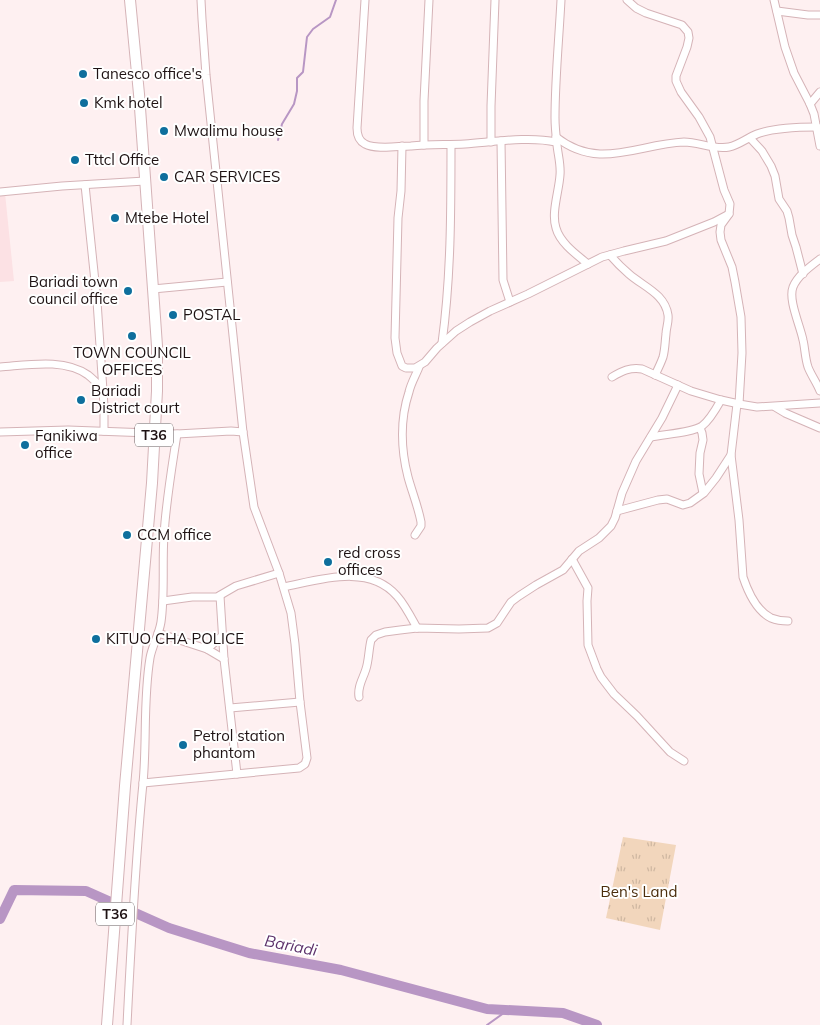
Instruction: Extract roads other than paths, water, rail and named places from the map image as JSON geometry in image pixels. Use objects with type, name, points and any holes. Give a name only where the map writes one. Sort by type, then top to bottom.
[{"type":"highway","name":"T36","points":[[107,1025],[135,662],[152,483],[157,391],[154,289],[130,0]]},
{"type":"street","points":[[143,783],[299,768],[305,764],[307,758],[291,613],[279,572],[254,507],[243,432],[206,76],[201,0]]},
{"type":"street","points":[[365,0],[357,133],[366,145],[379,147],[451,145],[531,139],[556,140],[587,153],[612,154],[687,142],[727,148],[761,133],[800,127],[817,127]]},
{"type":"street","points":[[424,145],[424,101],[429,0]]},
{"type":"street","points":[[491,142],[496,0]]},
{"type":"street","points":[[561,0],[556,83],[556,140],[560,174],[554,217],[556,229],[571,251],[588,264]]},
{"type":"street","points":[[627,0],[636,8],[646,13],[682,25],[688,32],[687,47],[676,76],[676,81],[681,92],[704,124],[730,204],[729,214],[721,226],[720,232],[736,282],[741,316],[742,353],[732,455],[740,520],[743,577],[752,598],[764,613],[770,618],[788,621]]},
{"type":"street","points":[[774,0],[788,58],[810,104],[820,146]]},
{"type":"street","points":[[777,12],[820,15]]},
{"type":"street","points":[[810,104],[820,92]]},
{"type":"street","points":[[750,138],[762,151],[775,176],[779,198],[787,211],[803,274]]},
{"type":"street","points":[[501,141],[503,280],[510,302]]},
{"type":"street","points":[[442,343],[449,261],[451,145]]},
{"type":"street","points":[[402,146],[395,338],[397,353],[402,366],[412,369],[419,367],[442,343],[470,322],[602,257],[666,241],[729,214]]},
{"type":"street","points":[[0,192],[145,181]]},
{"type":"street","points":[[85,185],[97,301],[104,431]]},
{"type":"street","points":[[610,255],[629,274],[656,293],[666,308],[668,323],[665,349],[655,375]]},
{"type":"street","points":[[820,258],[803,274],[793,287],[792,294],[792,305],[808,367],[820,391]]},
{"type":"street","points":[[154,289],[228,282]]},
{"type":"street","points":[[0,368],[45,363],[64,366],[88,375],[102,389]]},
{"type":"street","points":[[415,535],[421,526],[421,522],[404,461],[403,428],[406,401],[419,367]]},
{"type":"street","points":[[612,377],[630,368],[642,370],[691,391],[721,400],[757,407],[820,403]]},
{"type":"street","points":[[359,697],[359,686],[367,667],[371,640],[376,636],[385,632],[417,628],[488,628],[497,623],[511,602],[563,570],[579,551],[605,533],[611,526],[622,493],[636,461],[662,418],[678,385]]},
{"type":"street","points":[[651,437],[700,428],[706,423],[721,400]]},
{"type":"street","points":[[775,406],[785,414],[820,428]]},
{"type":"street","points":[[700,428],[703,440],[699,474],[703,493]]},
{"type":"street","points":[[0,432],[68,430],[177,434],[243,432]]},
{"type":"street","points":[[127,1025],[135,875],[143,783],[146,696],[150,657],[161,622],[164,537],[177,434]]},
{"type":"street","points":[[617,511],[667,499],[684,505],[690,503],[711,485],[732,455]]},
{"type":"street","points":[[572,558],[588,588],[588,646],[601,677],[614,694],[670,752],[684,761]]},
{"type":"street","points":[[163,601],[192,597],[215,598],[236,586],[279,572]]},
{"type":"street","points":[[284,588],[336,577],[373,579],[397,596],[417,628]]},
{"type":"street","points":[[220,596],[224,659],[237,774]]},
{"type":"street","points":[[158,633],[207,649],[224,659]]},
{"type":"street","points":[[207,649],[222,636]]},
{"type":"street","points":[[230,708],[300,702]]},
{"type":"waterway","points":[[278,140],[282,124],[294,104],[297,78],[303,72],[307,37],[313,29],[330,17],[336,0]]},
{"type":"waterway","name":"Bariadi","points":[[0,919],[14,890],[86,891],[169,928],[249,953],[341,970],[487,1009],[563,1013],[597,1025]]},
{"type":"waterway","points":[[487,1025],[508,1010]]},
{"type":"place","name":"Tanesco office's","points":[[83,74]]},
{"type":"place","name":"Kmk hotel","points":[[84,103]]},
{"type":"place","name":"Mwalimu house","points":[[164,131]]},
{"type":"place","name":"Tttcl Office","points":[[75,160]]},
{"type":"place","name":"CAR SERVICES","points":[[164,177]]},
{"type":"place","name":"Mtebe Hotel","points":[[115,218]]},
{"type":"place","name":"Bariadi town council office","points":[[128,291]]},
{"type":"place","name":"POSTAL","points":[[173,315]]},
{"type":"place","name":"TOWN COUNCIL OFFICES","points":[[132,336]]},
{"type":"place","name":"Bariadi District court","points":[[81,400]]},
{"type":"place","name":"Fanikiwa office","points":[[25,445]]},
{"type":"place","name":"CCM office","points":[[127,535]]},
{"type":"place","name":"red cross offices","points":[[328,562]]},
{"type":"place","name":"KITUO CHA POLICE","points":[[96,639]]},
{"type":"place","name":"Petrol station phantom","points":[[183,745]]},
{"type":"park label","name":"Ben's Land","points":[[639,892]]}]
